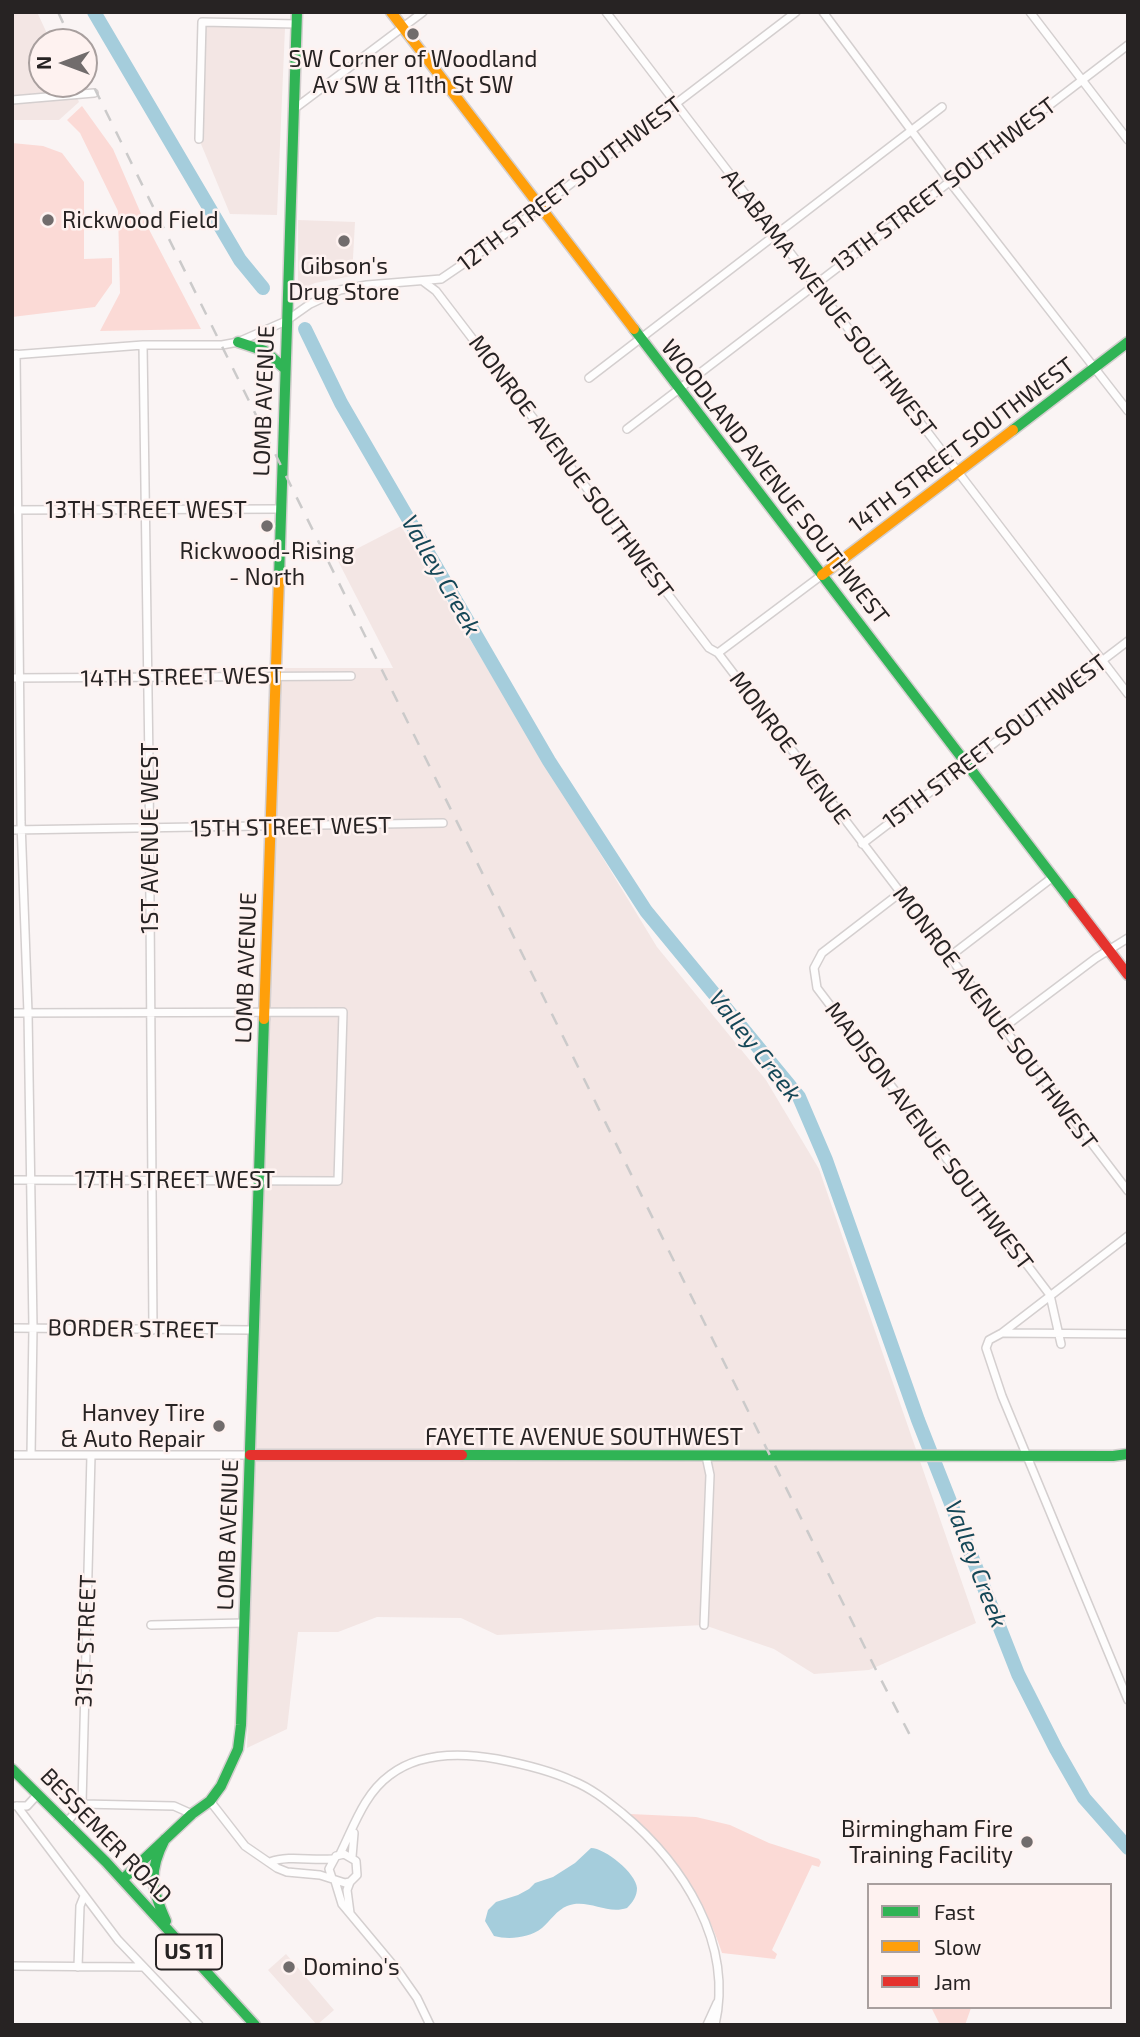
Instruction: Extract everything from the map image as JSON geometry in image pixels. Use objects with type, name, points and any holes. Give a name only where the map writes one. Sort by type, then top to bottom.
[{"type":"street","name":"LOMB AVENUE","points":[[123,1879],[192,1814],[210,1801],[222,1786],[238,1749],[241,1725],[297,12]]},
{"type":"street","name":"WOODLAND AVENUE SOUTHWEST","points":[[391,12],[1128,975]]},
{"type":"street","points":[[294,109],[423,12]]},
{"type":"street","name":"ALABAMA AVENUE SOUTHWEST","points":[[606,12],[1128,694]]},
{"type":"street","name":"12TH STREET SOUTHWEST","points":[[14,354],[143,345],[222,345],[238,342],[286,321],[310,304],[340,290],[441,279],[454,272],[796,12]]},
{"type":"street","points":[[823,12],[949,181],[1128,411]]},
{"type":"street","points":[[1030,12],[1128,140]]},
{"type":"street","points":[[199,139],[202,22],[297,24]]},
{"type":"street","name":"13TH STREET SOUTHWEST","points":[[627,429],[1128,45]]},
{"type":"street","points":[[12,100],[35,98]]},
{"type":"street","points":[[589,379],[943,107]]},
{"type":"street","name":"MONROE AVENUE SOUTHWEST","points":[[424,282],[436,291],[709,648],[718,653]]},
{"type":"street","points":[[238,342],[265,351],[284,368]]},
{"type":"street","name":"14TH STREET SOUTHWEST","points":[[718,653],[1128,342]]},
{"type":"street","name":"1ST AVENUE WEST","points":[[143,345],[153,1330]]},
{"type":"street","points":[[14,354],[16,679],[31,1180],[31,1455]]},
{"type":"street","name":"13TH STREET WEST","points":[[15,510],[280,509]]},
{"type":"street","name":"15TH STREET SOUTHWEST","points":[[862,844],[1128,641]]},
{"type":"street","name":"MONROE AVENUE","points":[[718,653],[862,844]]},
{"type":"street","name":"14TH STREET WEST","points":[[16,679],[351,676]]},
{"type":"street","name":"15TH STREET WEST","points":[[12,830],[270,827],[291,824],[403,826],[443,823]]},
{"type":"street","name":"MONROE AVENUE SOUTHWEST","points":[[862,844],[1128,1191]]},
{"type":"street","points":[[949,957],[1053,877]]},
{"type":"street","name":"MADISON AVENUE SOUTHWEST","points":[[900,894],[822,953],[814,973],[817,988],[1050,1295]]},
{"type":"street","points":[[1003,1028],[1128,938]]},
{"type":"street","points":[[12,1013],[264,1011]]},
{"type":"street","name":"17TH STREET WEST","points":[[12,1180],[338,1181],[343,1012],[264,1011]]},
{"type":"street","points":[[1128,1236],[987,1342],[987,1355],[1128,1700]]},
{"type":"street","points":[[1050,1295],[1061,1343]]},
{"type":"street","name":"BORDER STREET","points":[[12,1328],[253,1330]]},
{"type":"street","points":[[1002,1333],[1128,1334]]},
{"type":"street","name":"FAYETTE AVENUE SOUTHWEST","points":[[250,1455],[1028,1457],[1128,1454]]},
{"type":"street","points":[[12,1455],[250,1455]]},
{"type":"street","name":"31ST STREET","points":[[82,1804],[91,1455]]},
{"type":"street","points":[[704,1625],[710,1475],[706,1456]]},
{"type":"street","points":[[151,1625],[244,1623]]},
{"type":"street","points":[[1119,1678],[1128,1676]]},
{"type":"street","points":[[270,1861],[282,1858],[312,1861],[332,1859],[340,1854],[370,1793],[391,1773],[411,1764],[446,1755],[479,1756],[526,1764],[575,1782],[608,1802],[638,1827],[665,1855],[688,1888],[704,1917],[716,1955],[720,1996],[715,2025]]},
{"type":"street","name":"BESSEMER ROAD","points":[[12,1769],[68,1821],[255,2025]]},
{"type":"street","points":[[15,1805],[27,1806],[38,1794]]},
{"type":"street","points":[[210,1801],[245,1846],[277,1868],[350,1882]]},
{"type":"street","points":[[68,1821],[82,1804],[174,1806],[192,1814]]},
{"type":"street","points":[[15,1805],[118,1940],[199,2025]]},
{"type":"street","points":[[352,1857],[355,1822]]},
{"type":"street","points":[[165,1839],[153,1865],[151,1880],[155,1897],[172,1933]]},
{"type":"street","points":[[340,1854],[352,1857],[358,1864],[358,1871],[347,1891],[350,1913]]},
{"type":"street","points":[[332,1859],[329,1868],[342,1904],[417,1998],[430,2025]]},
{"type":"street","points":[[78,1967],[80,1906],[84,1896]]},
{"type":"street","points":[[12,1966],[143,1967]]},
{"type":"street","points":[[707,2025],[720,1996]]},
{"type":"shaded area","points":[[12,12],[37,12],[44,28],[28,28],[28,98],[77,98],[79,102],[59,120],[12,120]]},
{"type":"shaded area","points":[[204,25],[285,28],[277,215],[230,214],[199,139]]},
{"type":"shaded area","points":[[82,106],[113,149],[142,216],[201,329],[100,331],[120,293],[118,211],[80,133],[67,120]]},
{"type":"shaded area","name":"Rickwood Field","points":[[12,143],[43,146],[62,153],[84,182],[84,259],[112,258],[112,283],[95,307],[12,317]]},
{"type":"shaded area","points":[[298,220],[355,222],[352,276],[315,283],[298,290]]},
{"type":"shaded area","points":[[401,526],[657,947],[766,1080],[819,1169],[976,1623],[869,1670],[814,1674],[774,1649],[704,1625],[497,1635],[461,1618],[377,1617],[338,1632],[298,1632],[287,1729],[247,1748],[279,668],[393,668],[337,559]]},
{"type":"shaded area","points":[[630,1814],[696,1817],[730,1825],[769,1843],[819,1859],[819,1867],[812,1865],[772,1950],[777,1954],[775,1959],[722,1953],[706,1913],[685,1877],[660,1845]]},
{"type":"shaded area","points":[[286,1954],[334,2010],[317,2025],[268,1970]]},
{"type":"shaded area","points":[[932,2009],[971,2009],[965,2025],[940,2025]]},
{"type":"water","points":[[591,1848],[604,1852],[619,1862],[631,1875],[637,1888],[633,1901],[627,1908],[612,1910],[575,1904],[563,1908],[542,1928],[531,1934],[512,1938],[494,1936],[485,1921],[488,1910],[496,1902],[518,1895],[535,1883],[553,1877],[575,1863]]},
{"type":"waterway","name":"Valley Creek","points":[[94,12],[240,260],[263,288]]},
{"type":"waterway","name":"Valley Creek","points":[[305,329],[341,403],[549,761],[646,911],[799,1097],[826,1160],[918,1420],[1018,1674],[1084,1798],[1128,1848]]},
{"type":"railway","points":[[58,12],[65,28]]},
{"type":"railway","points":[[98,95],[912,1739]]},
{"type":"traffic: fast","points":[[279,578],[297,12]]},
{"type":"traffic: fast","points":[[634,329],[1073,903]]},
{"type":"traffic: fast","points":[[238,342],[265,351],[284,368]]},
{"type":"traffic: fast","points":[[1013,430],[1128,342]]},
{"type":"traffic: fast","points":[[123,1879],[192,1814],[210,1801],[221,1786],[238,1749],[241,1725],[264,1019]]},
{"type":"traffic: fast","points":[[462,1455],[1128,1454]]},
{"type":"traffic: fast","points":[[12,1769],[106,1862],[255,2025]]},
{"type":"traffic: fast","points":[[165,1839],[156,1861],[154,1880],[157,1899],[166,1921]]},
{"type":"traffic: slow","points":[[391,12],[634,329]]},
{"type":"traffic: slow","points":[[822,575],[1013,430]]},
{"type":"traffic: slow","points":[[264,1019],[279,578]]},
{"type":"traffic: jam","points":[[1073,903],[1128,975]]},
{"type":"traffic: jam","points":[[250,1455],[462,1455]]},
{"type":"place","name":"SW Corner of Woodland Av SW & 11th St SW","points":[[413,34]]},
{"type":"place","name":"Rickwood Field","points":[[48,220]]},
{"type":"place","name":"Gibson's Drug Store","points":[[344,241]]},
{"type":"place","name":"Rickwood-Rising - North","points":[[267,526]]},
{"type":"place","name":"Hanvey Tire & Auto Repair","points":[[219,1426]]},
{"type":"place","name":"Birmingham Fire Training Facility","points":[[1027,1842]]},
{"type":"place","name":"Domino's","points":[[289,1967]]}]
